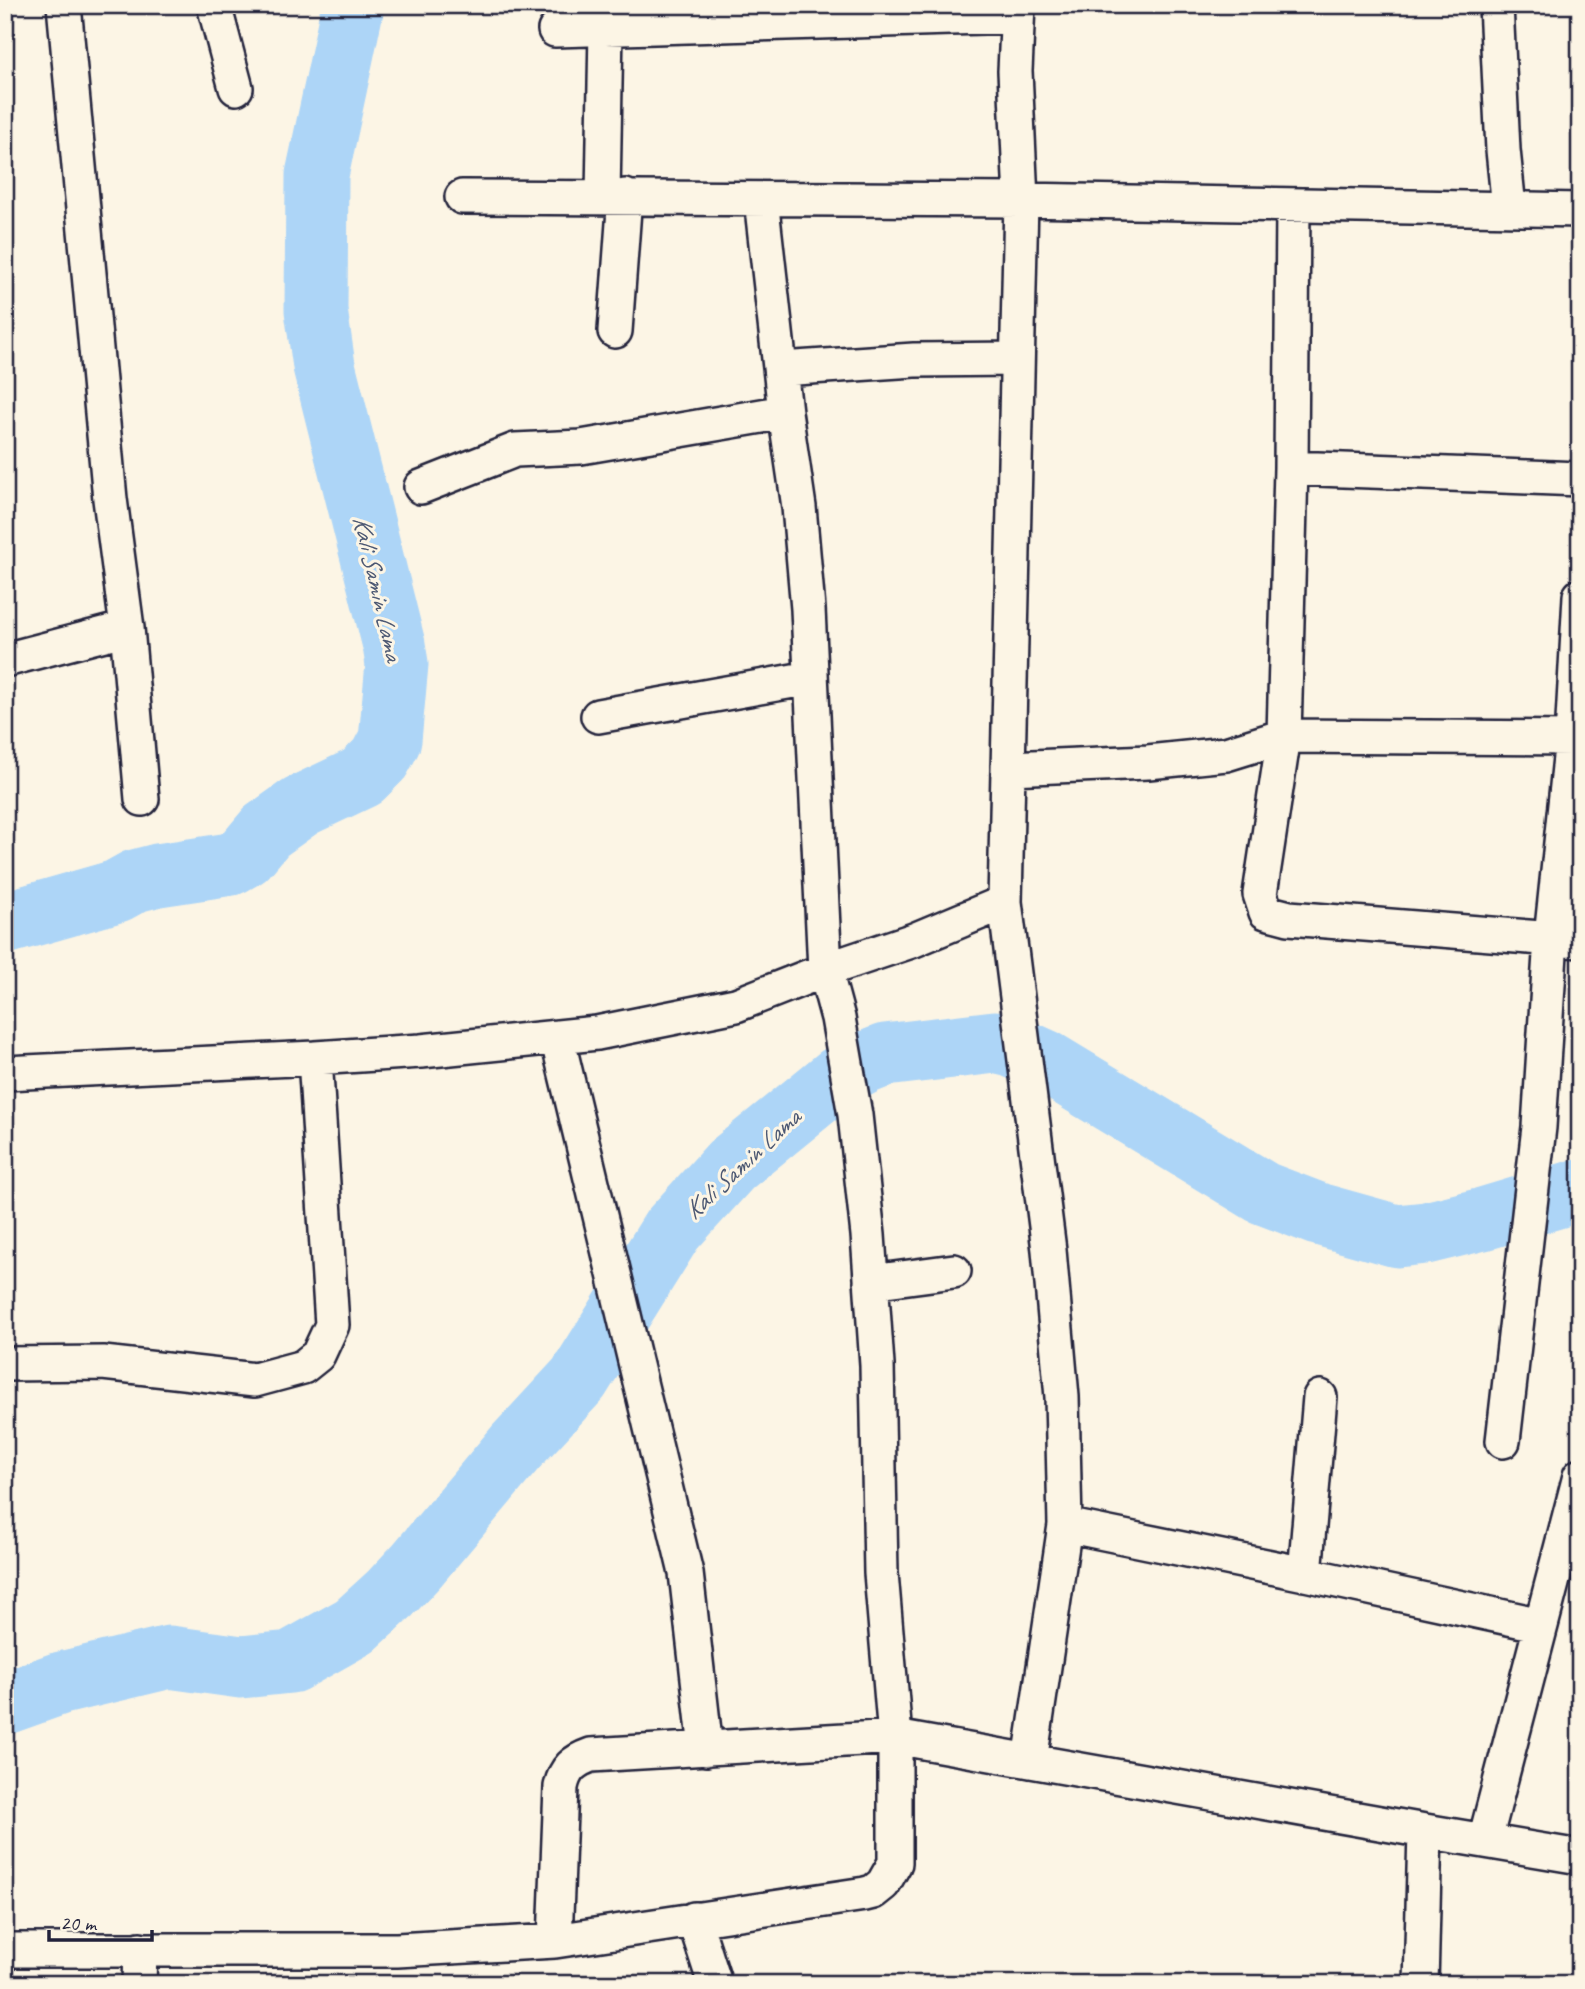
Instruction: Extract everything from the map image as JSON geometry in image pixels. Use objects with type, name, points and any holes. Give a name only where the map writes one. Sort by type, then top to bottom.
[{"type":"street","points":[[64,5],[110,499],[127,628],[142,799]]},
{"type":"street","points":[[214,5],[236,88]]},
{"type":"street","points":[[1496,5],[1503,150],[1509,208]]},
{"type":"street","points":[[555,30],[1018,11],[1015,98],[1021,200],[1005,902],[1049,1250],[1062,1397],[1065,1525],[1030,1761]]},
{"type":"street","points":[[606,28],[614,196],[615,331]]},
{"type":"street","points":[[462,197],[1021,200],[1580,210]]},
{"type":"street","points":[[5,1950],[397,1950],[555,1941],[865,1894],[873,1892],[883,1884],[895,1863],[895,1737],[881,1573],[877,1365],[869,1235],[855,1115],[838,1018],[825,970],[808,609],[799,507],[785,412],[761,198]]},
{"type":"street","points":[[1293,205],[1284,736],[1260,894],[1261,904],[1266,912],[1289,918],[1566,940]]},
{"type":"street","points":[[781,369],[914,360],[1017,359]]},
{"type":"street","points":[[421,487],[515,450],[581,447],[785,412]]},
{"type":"street","points":[[1290,468],[1580,479]]},
{"type":"street","points":[[1503,1441],[1539,1126],[1566,940],[1580,596]]},
{"type":"street","points":[[5,660],[127,628]]},
{"type":"street","points":[[598,716],[810,678]]},
{"type":"street","points":[[1009,768],[1149,762],[1226,754],[1284,736],[1576,739]]},
{"type":"street","points":[[5,1073],[421,1051],[610,1031],[736,1005],[825,970],[914,940],[1005,902]]},
{"type":"street","points":[[557,1037],[686,1573],[706,1749]]},
{"type":"street","points":[[5,1364],[103,1363],[255,1380],[303,1367],[318,1355],[332,1325],[315,1058]]},
{"type":"street","points":[[871,1282],[954,1271]]},
{"type":"street","points":[[1305,1574],[1320,1397]]},
{"type":"street","points":[[1485,1840],[1580,1476]]},
{"type":"street","points":[[1065,1525],[1541,1625]]},
{"type":"street","points":[[555,1941],[563,1776],[570,1765],[591,1755],[895,1737],[1580,1857]]},
{"type":"street","points":[[1421,1984],[1425,1831]]},
{"type":"street","points":[[694,1919],[715,1984]]},
{"type":"street","points":[[139,1984],[140,1949]]},
{"type":"waterway","name":"Kali Samin Lama","points":[[5,923],[117,891],[135,881],[231,864],[245,856],[266,831],[301,806],[362,777],[380,759],[390,740],[397,664],[394,645],[324,366],[316,310],[317,175],[353,5]]},
{"type":"waterway","name":"Kali Samin Lama","points":[[5,1703],[61,1683],[169,1657],[241,1667],[291,1662],[355,1626],[417,1565],[516,1447],[579,1379],[672,1230],[731,1165],[839,1077],[885,1055],[995,1042],[1012,1046],[1045,1061],[1263,1193],[1318,1214],[1397,1236],[1426,1233],[1483,1219],[1580,1190]]}]
